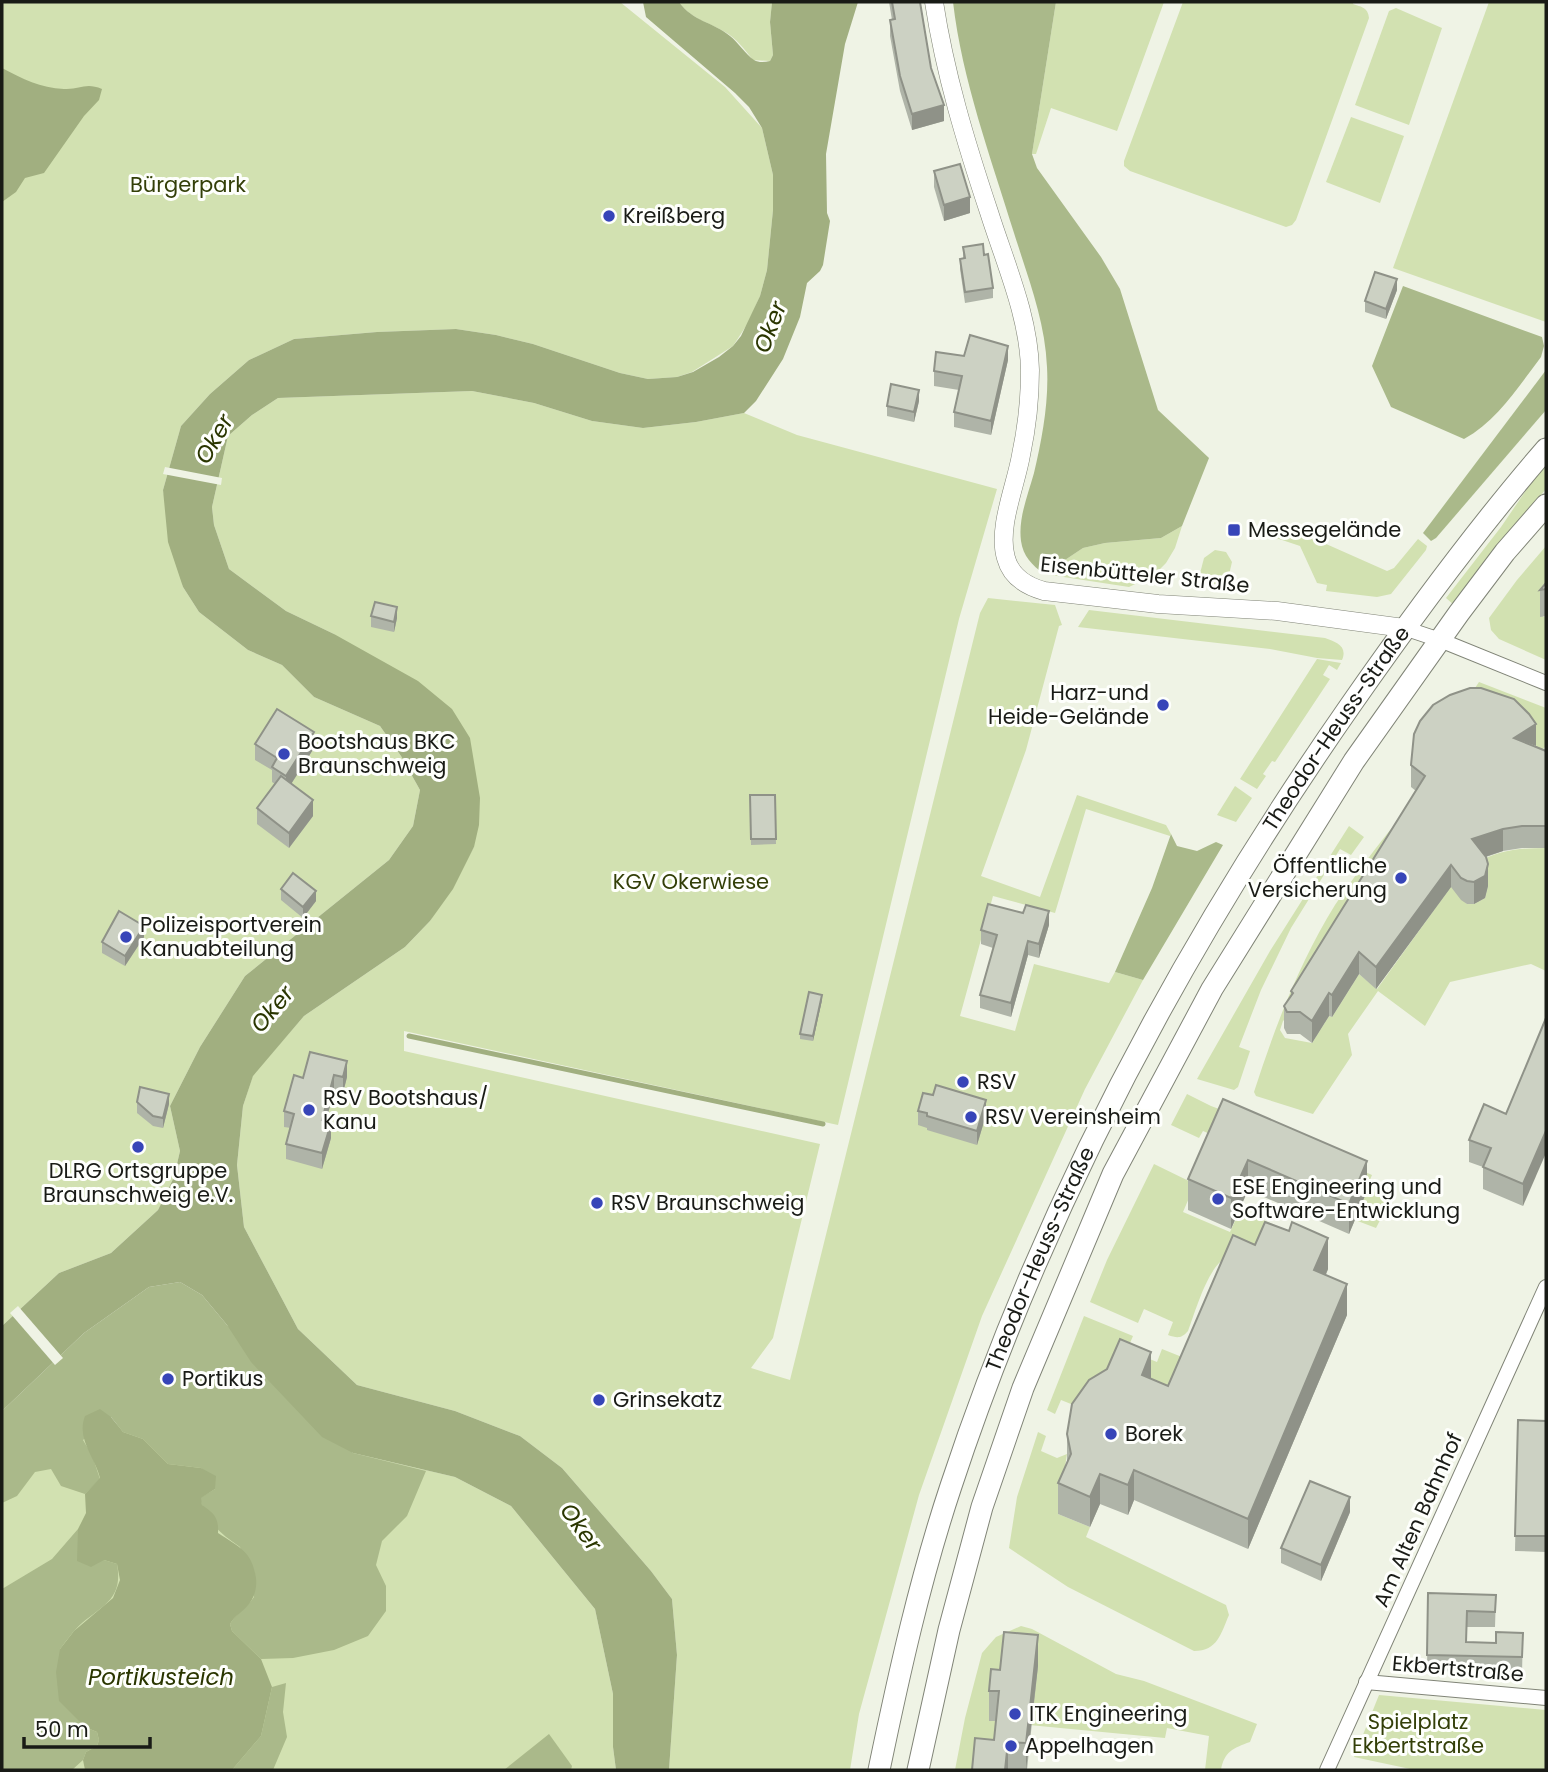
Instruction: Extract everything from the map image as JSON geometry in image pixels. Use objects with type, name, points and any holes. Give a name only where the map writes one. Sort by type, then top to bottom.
[{"type":"main road","name":"Theodor-Heuss-Straße","points":[[879,1770],[909,1631],[950,1489],[990,1375],[1082,1159],[1171,990],[1255,848],[1404,628],[1546,449]]},
{"type":"main road","name":"Theodor-Heuss-Straße","points":[[918,1770],[946,1641],[982,1507],[1023,1388],[1112,1174],[1226,966],[1354,761],[1505,552],[1546,505]]},
{"type":"street","name":"Eisenbütteler Straße","points":[[934,2],[956,107],[1018,300],[1028,345],[1028,411],[1003,537],[1006,561],[1012,572],[1030,587],[1044,591],[1158,604],[1277,611],[1404,628]]},
{"type":"street","points":[[1404,628],[1440,639],[1546,683]]},
{"type":"street","name":"Am Alten Bahnhof","points":[[1327,1770],[1546,1287]]},
{"type":"street","name":"Ekbertstraße","points":[[1366,1682],[1546,1698]]},
{"type":"green space","name":"Bürgerpark","points":[[2,2],[620,2],[725,87],[762,128],[773,175],[773,210],[767,270],[760,296],[748,323],[733,346],[692,372],[677,377],[648,379],[620,373],[533,344],[456,329],[294,339],[249,360],[210,394],[181,426],[163,490],[183,587],[199,612],[248,650],[282,665],[314,697],[380,726],[420,790],[413,826],[389,860],[245,976],[200,1047],[170,1106],[180,1151],[174,1177],[158,1210],[111,1253],[59,1273],[2,1326]]},
{"type":"green space","points":[[679,2],[772,2],[770,22],[773,55],[770,61],[753,60],[733,38],[694,16]]},
{"type":"green space","points":[[1056,2],[1164,2],[1117,131],[1051,108],[1036,154],[1032,154]]},
{"type":"green space","points":[[1183,2],[1353,2],[1367,12],[1369,18],[1292,225],[1286,227],[1130,171],[1124,166]]},
{"type":"green space","points":[[1489,2],[1546,2],[1546,322],[1393,268]]},
{"type":"green space","points":[[1396,8],[1442,28],[1409,125],[1355,105],[1389,11]]},
{"type":"green space","points":[[1351,117],[1404,136],[1380,203],[1326,182]]},
{"type":"green space","name":"KGV Okerwiese","points":[[472,391],[534,403],[592,421],[643,428],[744,413],[797,435],[997,489],[959,619],[838,1125],[404,1031],[404,1051],[820,1144],[773,1338],[751,1368],[790,1380],[980,613],[988,598],[1055,605],[1062,625],[1059,626],[1026,750],[981,876],[1040,897],[1077,795],[1166,825],[1171,834],[1170,836],[1086,809],[1055,913],[993,896],[960,1016],[1015,1031],[1034,964],[1109,983],[1115,972],[1143,980],[1085,1089],[982,1316],[919,1495],[859,1714],[850,1770],[669,1770],[677,1655],[672,1599],[651,1571],[562,1468],[520,1436],[455,1411],[357,1385],[298,1329],[244,1227],[237,1165],[243,1106],[253,1075],[304,1016],[405,947],[430,921],[474,847],[334,634],[286,611],[229,569],[214,525],[212,507],[228,436],[252,415],[278,398]]},
{"type":"green space","points":[[1546,461],[1546,489],[1454,605],[1446,598],[1501,527]]},
{"type":"green space","points":[[1281,524],[1387,571],[1394,568],[1418,539],[1427,546],[1391,594],[1377,597],[1326,591],[1327,585],[1317,583],[1300,546],[1276,538]]},
{"type":"green space","points":[[1182,526],[1175,548],[1166,563],[1154,575],[1129,587],[1044,574],[1083,548],[1105,543],[1161,538]]},
{"type":"green space","points":[[1546,546],[1546,610],[1543,617],[1546,616],[1546,660],[1499,639],[1491,630],[1489,618]]},
{"type":"green space","points":[[1215,550],[1226,552],[1232,562],[1227,583],[1197,585],[1204,558]]},
{"type":"green space","points":[[1089,610],[1325,638],[1340,645],[1343,655],[1342,660],[1317,658],[1270,649],[1078,627]]},
{"type":"green space","points":[[1317,659],[1341,663],[1337,670],[1329,665],[1323,675],[1330,679],[1275,762],[1272,761],[1263,774],[1266,776],[1257,789],[1240,779]]},
{"type":"green space","points":[[1479,682],[1546,708],[1546,745],[1541,752],[1529,736],[1475,688]]},
{"type":"green space","points":[[1235,786],[1252,798],[1236,822],[1217,815]]},
{"type":"green space","points":[[1420,794],[1291,1014],[1283,1021],[1280,1030],[1285,1038],[1312,1043],[1359,974],[1377,989],[1452,885],[1467,904],[1474,904],[1485,898],[1488,886],[1475,864],[1501,853],[1546,848],[1546,971],[1531,964],[1450,982],[1425,1026],[1378,991],[1348,1034],[1352,1055],[1313,1114],[1256,1096],[1254,1092],[1279,1020],[1322,927],[1365,862]]},
{"type":"green space","points":[[1349,826],[1364,837],[1351,855],[1340,849],[1291,928],[1261,990],[1239,1047],[1250,1051],[1238,1087],[1234,1090],[1197,1079],[1270,951]]},
{"type":"green space","points":[[1187,1094],[1372,1175],[1369,1182],[1266,1141],[1219,1138],[1203,1131],[1199,1138],[1171,1125]]},
{"type":"green space","points":[[1154,1164],[1195,1184],[1183,1212],[1230,1232],[1240,1210],[1277,1226],[1265,1252],[1235,1255],[1219,1263],[1203,1291],[1188,1331],[1179,1337],[1168,1335],[1173,1322],[1144,1309],[1138,1323],[1090,1302],[1107,1260]]},
{"type":"green space","points":[[1368,1189],[1391,1199],[1376,1228],[1355,1220]]},
{"type":"green space","points":[[1084,1316],[1133,1336],[1127,1350],[1157,1362],[1162,1349],[1192,1361],[1168,1416],[1081,1408],[1061,1400],[1055,1414],[1047,1410]]},
{"type":"green space","points":[[2,1411],[354,1453],[455,1477],[511,1506],[595,1609],[613,1694],[616,1770],[2,1770]]},
{"type":"green space","points":[[1038,1432],[1046,1436],[1041,1451],[1057,1458],[1067,1454],[1058,1514],[1090,1527],[1086,1537],[1226,1605],[1229,1615],[1214,1644],[1194,1651],[1068,1587],[1009,1548],[1017,1497]]},
{"type":"green space","points":[[1021,1626],[1032,1629],[1116,1674],[1144,1681],[1257,1724],[1250,1742],[1230,1752],[1224,1759],[1221,1770],[1205,1770],[1209,1736],[1167,1728],[1165,1738],[999,1722],[994,1770],[955,1770],[982,1653],[996,1637]]},
{"type":"green space","name":"Spielplatz Ekbertstraße","points":[[1379,1695],[1546,1710],[1546,1770],[1415,1770],[1354,1757]]},
{"type":"shaded area","points":[[953,2],[1056,2],[1032,154],[1037,168],[1101,257],[1120,289],[1158,410],[1209,458],[1182,526],[1161,538],[1105,543],[1083,548],[1044,574],[1026,556],[1020,532],[1040,447],[1046,407],[1046,350],[1035,299],[970,90]]},
{"type":"shaded area","points":[[1403,286],[1542,337],[1544,346],[1541,357],[1515,391],[1497,413],[1464,439],[1391,407],[1372,366]]},
{"type":"shaded area","points":[[1546,370],[1546,410],[1431,541],[1423,533]]},
{"type":"shaded area","points":[[1171,834],[1177,846],[1197,851],[1216,842],[1223,845],[1143,980],[1115,972],[1152,888]]},
{"type":"shaded area","points":[[180,1282],[202,1295],[227,1325],[353,1453],[426,1471],[407,1516],[382,1541],[376,1565],[386,1586],[386,1611],[368,1636],[334,1650],[293,1658],[261,1659],[232,1631],[230,1624],[254,1597],[240,1547],[215,1527],[202,1506],[200,1498],[215,1489],[201,1468],[168,1464],[143,1439],[123,1432],[111,1417],[83,1440],[92,1455],[100,1479],[85,1494],[61,1486],[51,1469],[35,1472],[17,1496],[2,1503],[2,1411],[84,1333],[149,1287]]},
{"type":"shaded area","points":[[78,1529],[78,1561],[104,1560],[117,1564],[115,1593],[79,1626],[60,1649],[77,1718],[85,1727],[97,1732],[99,1740],[97,1746],[86,1752],[83,1760],[72,1770],[2,1770],[2,1589],[52,1559]]},
{"type":"shaded area","points":[[286,1683],[283,1712],[287,1737],[273,1770],[232,1770],[261,1736],[272,1687]]},
{"type":"shaded area","points":[[549,1734],[572,1766],[571,1770],[504,1770]]},
{"type":"water","name":"Oker","points":[[643,2],[679,2],[696,17],[730,36],[754,60],[762,62],[770,61],[773,55],[770,22],[772,2],[858,2],[845,44],[826,154],[827,213],[830,221],[823,265],[807,283],[800,317],[783,359],[756,401],[744,413],[643,428],[592,421],[534,403],[472,391],[278,398],[252,415],[228,436],[212,507],[214,525],[229,569],[286,611],[334,634],[418,681],[452,709],[470,738],[480,798],[479,825],[474,847],[453,889],[430,921],[405,947],[304,1016],[253,1076],[243,1106],[237,1165],[244,1227],[298,1329],[357,1385],[455,1411],[520,1436],[562,1468],[672,1599],[677,1655],[669,1770],[616,1770],[613,1694],[595,1609],[511,1506],[455,1477],[353,1453],[322,1437],[251,1362],[227,1325],[202,1295],[180,1282],[149,1287],[84,1333],[2,1411],[2,1326],[59,1273],[111,1253],[158,1210],[174,1177],[180,1151],[170,1106],[200,1047],[245,976],[389,860],[413,826],[420,790],[380,726],[314,697],[282,665],[248,650],[199,612],[183,587],[168,542],[163,490],[181,426],[210,394],[249,360],[294,339],[456,329],[533,344],[620,373],[648,379],[677,377],[693,372],[719,357],[741,336],[760,296],[767,270],[773,210],[773,175],[762,128],[749,107],[735,93],[646,17]]},
{"type":"water","points":[[2,68],[47,87],[70,89],[91,86],[102,89],[99,100],[84,116],[44,173],[25,178],[16,192],[2,202]]},
{"type":"water","name":"Portikusteich","points":[[100,1409],[111,1417],[123,1432],[143,1439],[168,1464],[201,1468],[216,1476],[215,1489],[201,1498],[202,1505],[215,1516],[218,1533],[248,1556],[254,1569],[256,1585],[253,1598],[230,1624],[232,1631],[261,1659],[272,1687],[261,1736],[232,1770],[85,1770],[83,1760],[86,1752],[97,1746],[97,1732],[85,1727],[59,1701],[56,1672],[60,1649],[74,1631],[113,1598],[120,1580],[117,1564],[104,1560],[91,1567],[77,1561],[78,1529],[86,1513],[85,1494],[100,1478],[84,1440],[83,1424],[85,1416]]},
{"type":"pier","points":[[165,467],[222,478],[221,485],[163,474]]},
{"type":"pier","points":[[18,1306],[63,1358],[55,1365],[10,1313]]},
{"type":"building","points":[[892,2],[920,2],[931,68],[944,105],[912,114],[900,76],[890,20],[895,19]]},
{"type":"building","points":[[960,164],[970,197],[944,205],[934,171]]},
{"type":"building","points":[[983,244],[984,255],[988,254],[993,288],[965,292],[960,259],[965,258],[963,247]]},
{"type":"building","points":[[1375,272],[1397,279],[1386,309],[1365,301]]},
{"type":"building","points":[[970,335],[1008,346],[991,421],[954,412],[962,376],[934,371],[936,352],[964,356]]},
{"type":"building","points":[[891,384],[919,390],[914,412],[887,406]]},
{"type":"building","points":[[375,602],[397,607],[394,622],[371,616]]},
{"type":"building","name":"Öffentliche Versicherung","points":[[1470,688],[1481,688],[1514,699],[1536,724],[1514,738],[1546,751],[1546,826],[1503,829],[1472,839],[1486,857],[1488,864],[1485,876],[1474,882],[1467,881],[1461,878],[1451,865],[1376,967],[1359,952],[1312,1021],[1300,1012],[1287,1012],[1284,1006],[1293,993],[1291,991],[1425,776],[1411,765],[1414,734],[1420,721],[1433,705]]},
{"type":"building","points":[[277,709],[314,732],[286,776],[272,767],[277,758],[255,744]]},
{"type":"building","points":[[281,776],[313,800],[289,833],[257,808]]},
{"type":"building","points":[[750,795],[775,795],[776,839],[751,839]]},
{"type":"building","points":[[293,873],[316,891],[303,907],[281,889]]},
{"type":"building","points":[[988,904],[1023,913],[1026,905],[1049,911],[1039,944],[1028,941],[1011,1003],[980,995],[997,935],[981,930]]},
{"type":"building","points":[[119,911],[144,926],[125,956],[102,942]]},
{"type":"building","points":[[809,992],[822,995],[813,1036],[800,1034]]},
{"type":"building","points":[[1546,1018],[1546,1131],[1523,1184],[1483,1167],[1491,1148],[1469,1140],[1484,1104],[1506,1114]]},
{"type":"building","name":"RSV Bootshaus/ Kanu","points":[[310,1052],[347,1061],[343,1077],[334,1075],[322,1120],[331,1123],[322,1153],[286,1144],[294,1114],[284,1111],[294,1075],[303,1078]]},
{"type":"building","points":[[936,1085],[986,1100],[977,1131],[918,1111],[923,1093],[933,1095]]},
{"type":"building","points":[[140,1087],[169,1094],[163,1118],[153,1116],[137,1102]]},
{"type":"building","points":[[1223,1099],[1367,1161],[1349,1204],[1248,1160],[1231,1198],[1188,1179]]},
{"type":"building","points":[[1265,1222],[1289,1231],[1292,1222],[1328,1238],[1314,1270],[1347,1284],[1248,1519],[1134,1470],[1128,1485],[1100,1474],[1090,1497],[1058,1483],[1071,1454],[1067,1434],[1072,1404],[1089,1380],[1107,1369],[1120,1339],[1151,1352],[1142,1375],[1168,1386],[1233,1235],[1255,1245]]},
{"type":"building","points":[[1518,1420],[1546,1421],[1546,1536],[1515,1536]]},
{"type":"building","points":[[1310,1481],[1350,1497],[1321,1565],[1281,1548]]},
{"type":"building","points":[[1428,1593],[1496,1595],[1495,1612],[1467,1611],[1466,1642],[1496,1643],[1496,1632],[1523,1633],[1522,1657],[1427,1655]]},
{"type":"building","points":[[1004,1632],[1038,1635],[1026,1743],[1008,1742],[1005,1770],[972,1770],[975,1738],[994,1740],[999,1691],[989,1691],[991,1669],[1000,1670]]},
{"type":"waterway","points":[[409,1036],[823,1124]]},
{"type":"place","name":"Kreißberg","points":[[609,216]]},
{"type":"place","name":"Messegelände","points":[[1234,530]]},
{"type":"place","name":"Harz-und Heide-Gelände","points":[[1163,705]]},
{"type":"place","name":"Bootshaus BKC Braunschweig","points":[[284,754]]},
{"type":"place","name":"Öffentliche Versicherung","points":[[1401,878]]},
{"type":"place","name":"Polizeisportverein Kanuabteilung","points":[[126,937]]},
{"type":"place","name":"RSV","points":[[963,1082]]},
{"type":"place","name":"RSV Bootshaus/ Kanu","points":[[309,1110]]},
{"type":"place","name":"RSV Vereinsheim","points":[[971,1117]]},
{"type":"place","name":"DLRG Ortsgruppe Braunschweig e.V.","points":[[138,1147]]},
{"type":"place","name":"ESE Engineering und Software-Entwicklung","points":[[1218,1199]]},
{"type":"place","name":"RSV Braunschweig","points":[[597,1203]]},
{"type":"place","name":"Portikus","points":[[168,1379]]},
{"type":"place","name":"Grinsekatz","points":[[599,1400]]},
{"type":"place","name":"Borek","points":[[1111,1434]]},
{"type":"place","name":"ITK Engineering","points":[[1015,1714]]},
{"type":"place","name":"Appelhagen","points":[[1011,1746]]}]
